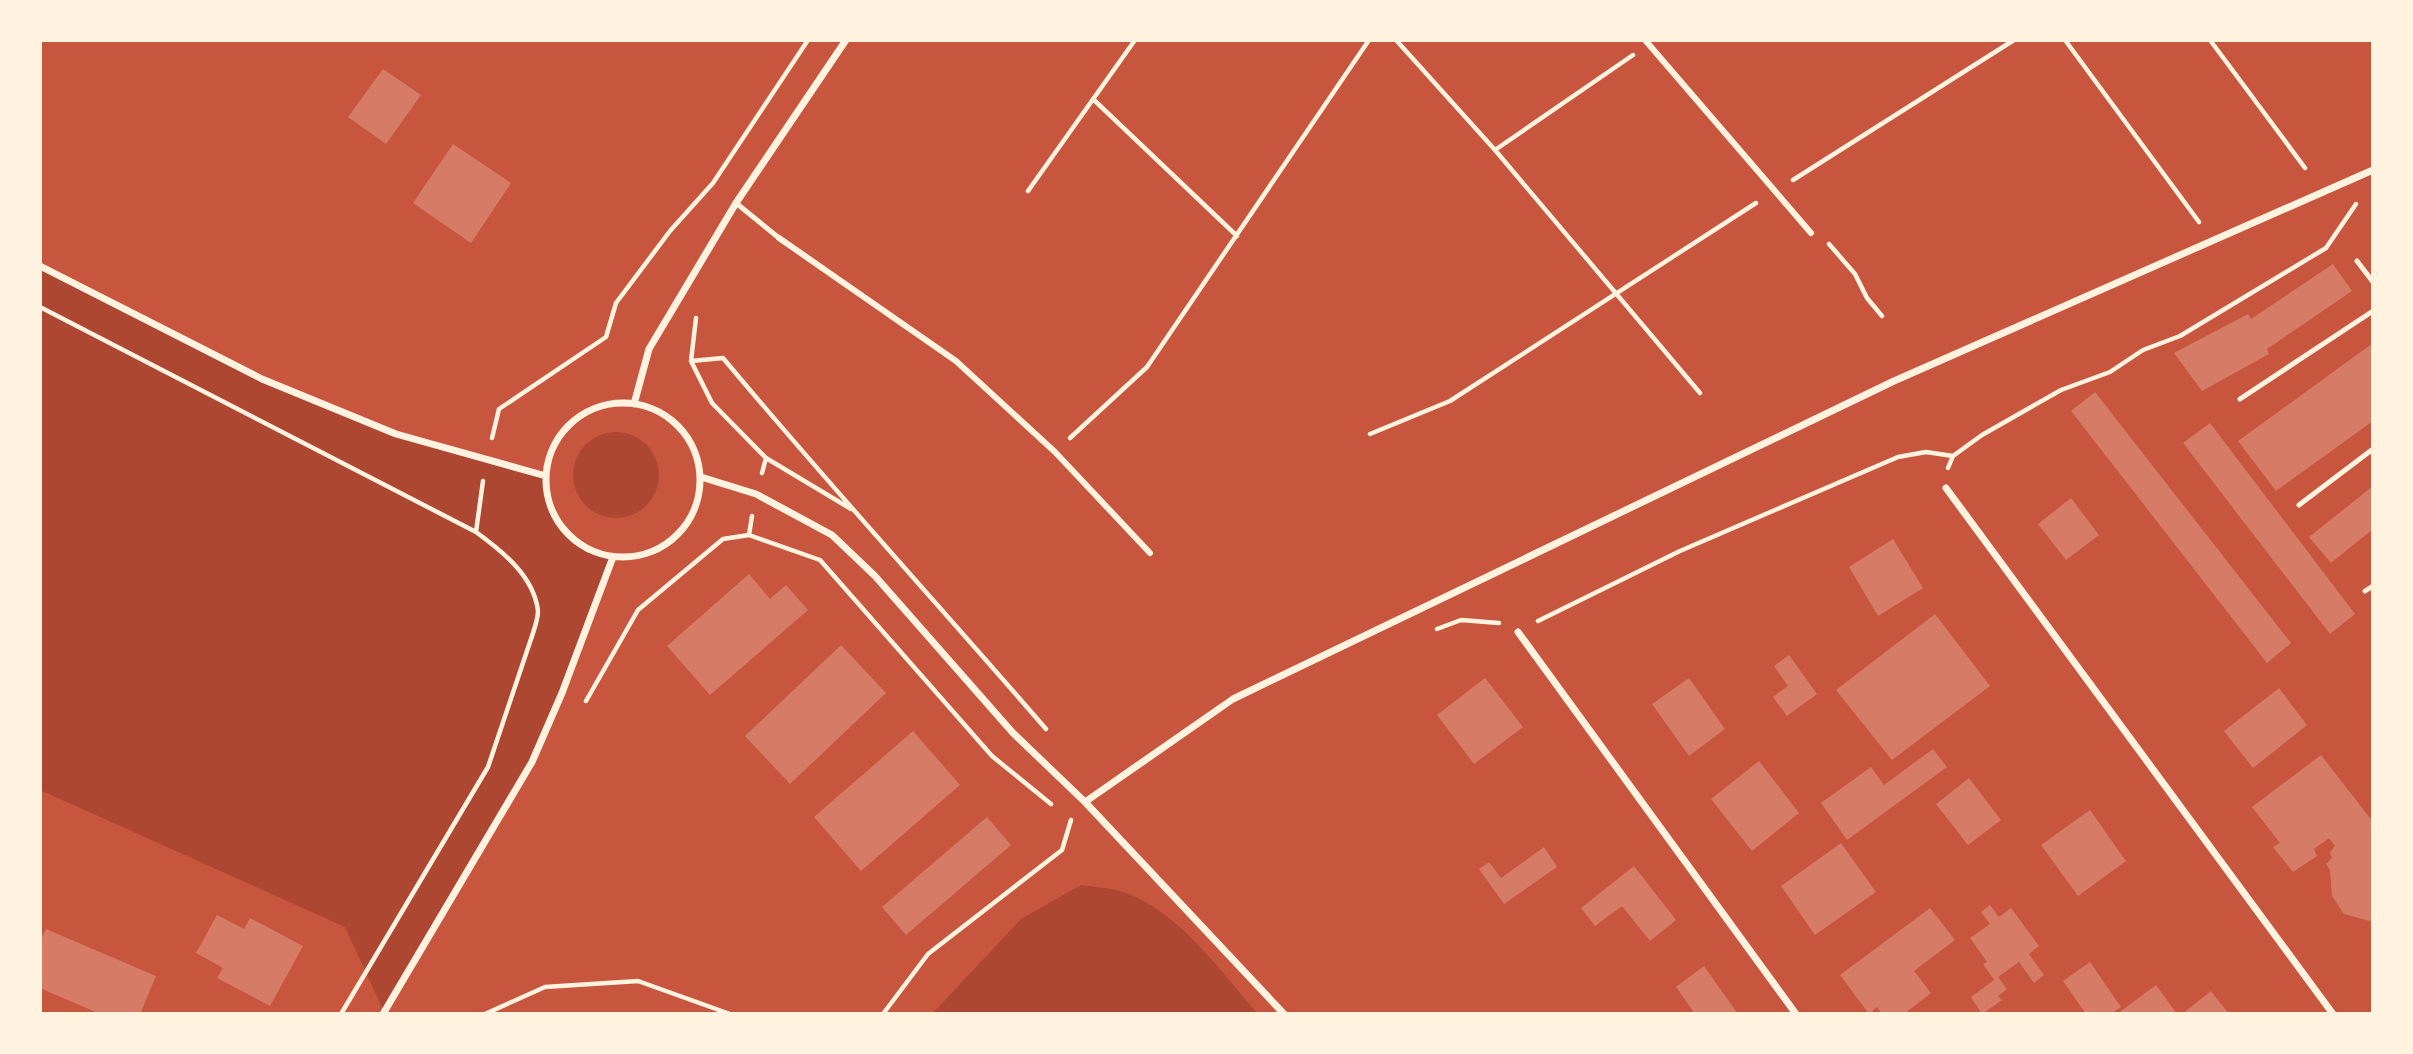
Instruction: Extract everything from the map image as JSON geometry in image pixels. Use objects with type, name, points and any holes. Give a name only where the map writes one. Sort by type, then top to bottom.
[{"type":"street","points":[[634,404],[649,349],[736,203],[846,40]]},
{"type":"street","points":[[1647,42],[1811,233]]},
{"type":"street","points":[[1085,802],[1233,699],[1894,381],[2373,170]]},
{"type":"street","points":[[779,239],[956,361],[1055,452],[1150,553]]},
{"type":"street","points":[[40,266],[262,379],[396,434],[546,476]]},
{"type":"street","points":[[607,404],[634,404],[660,412],[681,428],[695,451],[701,477],[697,504],[684,528],[664,546],[640,556],[613,557],[587,549],[566,532],[552,509],[546,476],[550,457],[562,432],[583,415],[607,404]]},
{"type":"street","points":[[701,477],[756,494],[832,535],[875,576],[1013,733],[1085,802],[1284,1014]]},
{"type":"street","points":[[1946,488],[2333,1014]]},
{"type":"street","points":[[383,1014],[532,762],[562,693],[613,557]]},
{"type":"street","points":[[1518,632],[1796,1014]]},
{"type":"lane","points":[[736,203],[779,239]]},
{"type":"lane","points":[[2357,261],[2373,282]]},
{"type":"lane","points":[[2240,399],[2373,311]]},
{"type":"lane","points":[[2300,505],[2373,449]]},
{"type":"lane","points":[[2365,592],[2373,586]]},
{"type":"path","points":[[476,532],[486,459],[499,409],[606,337],[616,303],[670,231],[713,183],[807,40]]},
{"type":"path","points":[[1028,191],[1135,40]]},
{"type":"path","points":[[1055,452],[1147,367],[1369,40]]},
{"type":"path","points":[[1396,40],[1495,150],[1700,393]]},
{"type":"path","points":[[1370,433],[1450,401],[1615,292],[2014,40]]},
{"type":"path","points":[[2065,40],[2199,223],[2209,241]]},
{"type":"path","points":[[2210,40],[2305,168]]},
{"type":"path","points":[[1495,150],[1647,42]]},
{"type":"path","points":[[1094,100],[1237,236]]},
{"type":"path","points":[[1946,488],[1946,474],[1953,456],[2061,390],[2110,372],[2143,350],[2180,336],[2249,291],[2276,280],[2326,248],[2357,202],[2365,196]]},
{"type":"path","points":[[1811,233],[1826,241],[1855,274],[1867,298],[1882,316]]},
{"type":"path","points":[[40,307],[476,532],[509,556],[530,591],[538,611],[530,646],[488,768],[341,1014]]},
{"type":"path","points":[[696,310],[691,361],[712,403],[766,458],[858,513]]},
{"type":"path","points":[[691,361],[723,358],[822,477],[858,513],[1036,718]]},
{"type":"path","points":[[1427,633],[1461,620],[1495,621],[1518,632],[1631,573],[1857,473],[1898,457],[1926,452],[1953,456]]},
{"type":"path","points":[[749,535],[766,458]]},
{"type":"path","points":[[580,712],[638,610],[723,539],[749,535],[820,561],[992,756]]},
{"type":"path","points":[[883,1014],[929,954],[1062,850]]},
{"type":"path","points":[[485,1014],[545,987],[638,981],[730,1014]]},
{"type":"shaded area","points":[[40,266],[262,379],[396,434],[546,476],[553,507],[565,529],[584,545],[613,557],[532,762],[384,1012],[345,927],[40,790]]},
{"type":"shaded area","points":[[616,432],[640,439],[652,451],[659,475],[652,499],[640,511],[616,518],[592,511],[580,499],[573,475],[580,451],[592,439]]},
{"type":"shaded area","points":[[1081,885],[1129,894],[1167,916],[1200,946],[1258,1014],[932,1014],[1021,919]]},
{"type":"building","points":[[383,69],[421,95],[386,144],[348,117]]},
{"type":"building","points":[[453,144],[511,183],[471,243],[413,203]]},
{"type":"building","points":[[2333,264],[2352,291],[2267,349],[2269,354],[2202,391],[2174,353],[2248,314],[2251,319]]},
{"type":"building","points":[[2373,343],[2373,421],[2276,491],[2238,441]]},
{"type":"building","points":[[2095,392],[2291,643],[2267,663],[2071,411]]},
{"type":"building","points":[[2210,423],[2355,614],[2330,634],[2183,443]]},
{"type":"building","points":[[2373,486],[2373,529],[2331,563],[2309,537]]},
{"type":"building","points":[[2071,498],[2099,535],[2066,560],[2038,524]]},
{"type":"building","points":[[1893,539],[1923,588],[1878,616],[1849,567]]},
{"type":"building","points":[[749,574],[770,599],[786,585],[808,610],[710,695],[667,646]]},
{"type":"building","points":[[1935,614],[1990,686],[1892,760],[1836,690]]},
{"type":"building","points":[[841,645],[886,693],[790,784],[745,736]]},
{"type":"building","points":[[1789,655],[1817,694],[1787,716],[1773,697],[1788,686],[1774,666]]},
{"type":"building","points":[[1485,678],[1523,727],[1474,764],[1437,715]]},
{"type":"building","points":[[1689,678],[1725,729],[1689,756],[1652,704]]},
{"type":"building","points":[[2279,688],[2307,725],[2253,768],[2224,731]]},
{"type":"building","points":[[913,731],[960,785],[861,871],[814,817]]},
{"type":"building","points":[[1933,749],[1947,767],[1847,840],[1821,803],[1871,767],[1884,785]]},
{"type":"building","points":[[2321,755],[2373,822],[2373,922],[2344,914],[2332,896],[2330,870],[2326,864],[2332,858],[2330,852],[2335,846],[2329,838],[2314,849],[2317,856],[2293,872],[2273,847],[2280,843],[2252,807]]},
{"type":"building","points":[[1759,761],[1799,813],[1752,851],[1711,799]]},
{"type":"building","points":[[1969,778],[2001,820],[1968,845],[1936,804]]},
{"type":"building","points":[[2090,810],[2126,861],[2078,896],[2041,845]]},
{"type":"building","points":[[987,817],[1011,845],[906,935],[882,907]]},
{"type":"building","points":[[1841,843],[1876,892],[1815,935],[1781,886]]},
{"type":"building","points":[[1544,847],[1557,867],[1504,904],[1479,869],[1489,862],[1501,878]]},
{"type":"building","points":[[1634,866],[1676,920],[1650,941],[1622,906],[1595,926],[1581,908]]},
{"type":"building","points":[[1990,905],[1999,917],[2011,908],[2039,946],[2029,954],[2044,975],[2034,983],[2019,962],[1998,977],[2007,989],[1998,996],[2002,1000],[1982,1014],[1971,997],[1994,980],[1983,964],[1987,962],[1970,938],[1990,924],[1981,912]]},
{"type":"building","points":[[1930,908],[1955,940],[1914,971],[1931,993],[1904,1014],[1882,1014],[1877,1007],[1869,1014],[1840,975]]},
{"type":"building","points":[[217,915],[244,929],[250,918],[303,946],[270,1006],[217,978],[223,968],[196,953]]},
{"type":"building","points":[[46,929],[156,976],[140,1014],[100,1014],[40,988],[40,941]]},
{"type":"building","points":[[2090,962],[2121,1007],[2111,1014],[2086,1014],[2063,981]]},
{"type":"building","points":[[1704,966],[1738,1014],[1695,1014],[1676,987]]},
{"type":"building","points":[[2156,985],[2177,1014],[2117,1014]]},
{"type":"building","points":[[2211,991],[2229,1014],[2182,1014]]}]
